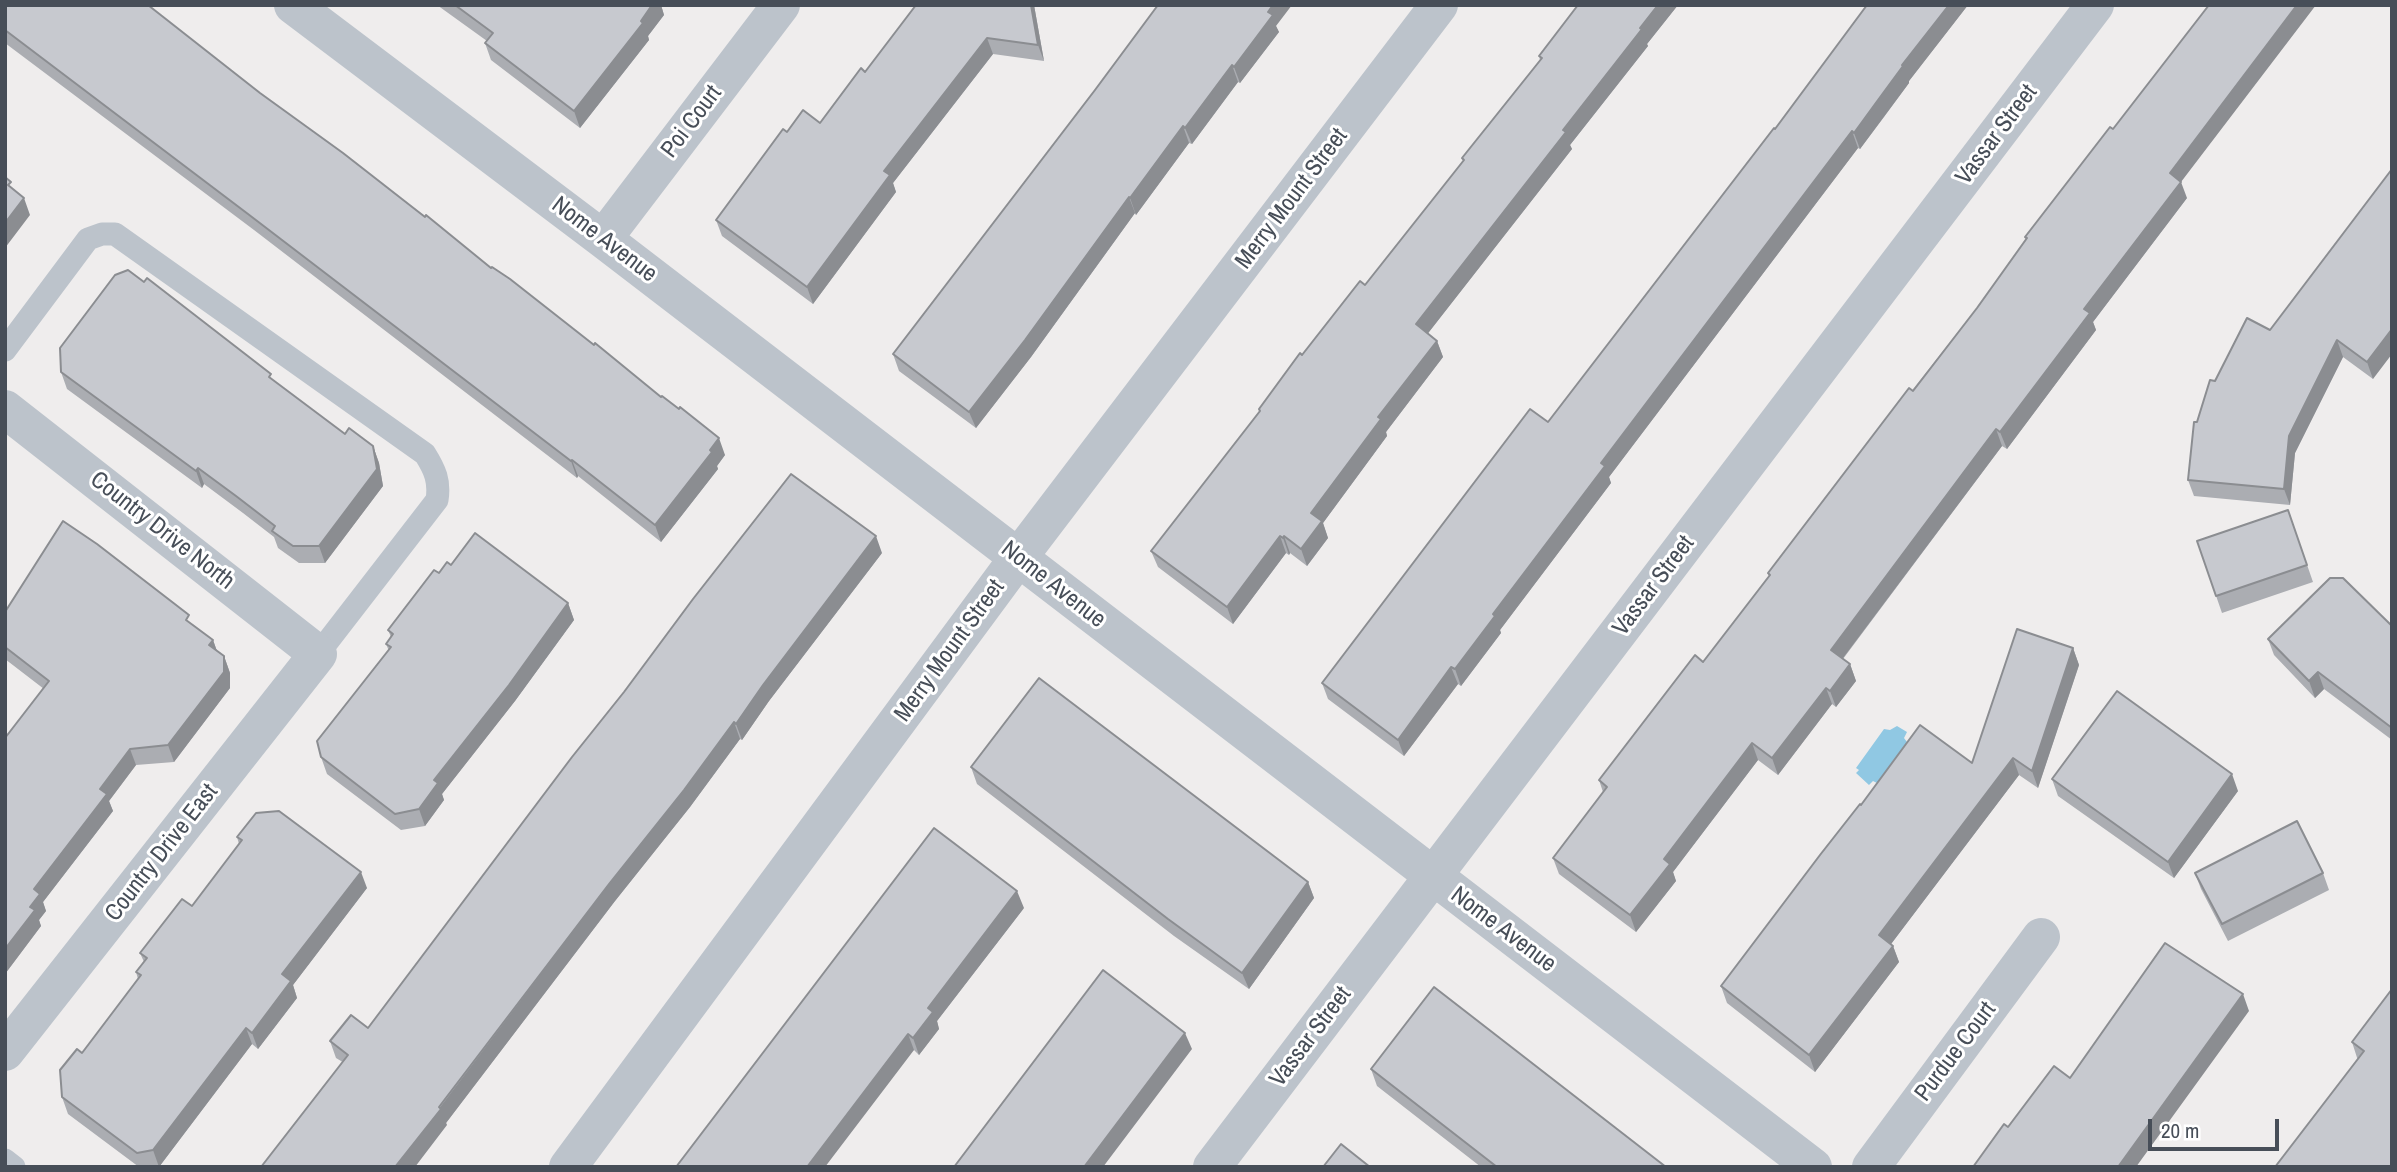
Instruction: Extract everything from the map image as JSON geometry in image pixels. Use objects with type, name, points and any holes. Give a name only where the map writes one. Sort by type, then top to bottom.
[{"type":"street","name":"Nome Avenue","points":[[293,5],[603,239],[1813,1167]]},
{"type":"street","name":"Poi Court","points":[[603,239],[781,5]]},
{"type":"street","name":"Merry Mount Street","points":[[568,1167],[1018,558],[1439,5]]},
{"type":"street","name":"Vassar Street","points":[[1212,1167],[2095,5]]},
{"type":"street","name":"Country Drive North","points":[[5,409],[318,654]]},
{"type":"street","name":"Country Drive East","points":[[5,1052],[318,654]]},
{"type":"street","name":"Purdue Court","points":[[1871,1167],[2041,937]]},
{"type":"lane","points":[[5,350],[89,239],[102,234],[115,234],[425,454],[436,473],[439,487],[437,500],[318,654]]},
{"type":"lane","points":[[5,1160],[14,1167]]},
{"type":"water","points":[[1897,726],[1907,732],[1904,738],[1907,742],[1879,784],[1873,781],[1869,785],[1856,773],[1859,770],[1856,768],[1884,729],[1890,730]]},
{"type":"building","points":[[5,5],[148,5],[260,93],[425,217],[426,215],[491,268],[510,279],[594,345],[595,343],[661,397],[679,409],[680,407],[719,438],[710,450],[712,452],[655,525],[5,30]]},
{"type":"building","points":[[455,5],[652,5],[641,21],[643,23],[574,111],[485,43],[493,33]]},
{"type":"building","points":[[916,5],[1031,5],[1038,45],[987,38],[884,171],[890,175],[807,287],[716,220],[783,129],[787,132],[803,110],[820,123],[861,68],[865,72]]},
{"type":"building","points":[[1158,5],[1273,5],[1268,12],[1273,15],[1185,128],[1183,126],[969,412],[893,354]]},
{"type":"building","points":[[1578,5],[1658,5],[1563,130],[1566,132],[1416,324],[1437,341],[1378,417],[1381,419],[1311,513],[1322,521],[1301,549],[1284,536],[1280,536],[1227,607],[1151,551],[1260,411],[1300,353],[1302,355],[1360,281],[1365,285],[1464,160],[1462,158],[1542,58],[1539,56]]},
{"type":"building","points":[[1867,5],[1949,5],[1601,463],[1605,466],[1493,614],[1495,616],[1455,669],[1451,667],[1398,740],[1322,683],[1530,409],[1548,422],[1775,129]]},
{"type":"building","points":[[2209,5],[2297,5],[2170,173],[2181,182],[2084,309],[2090,313],[2000,432],[1996,429],[1831,650],[1850,664],[1830,691],[1826,688],[1772,758],[1752,743],[1664,859],[1670,864],[1630,915],[1553,858],[1607,787],[1599,780],[1695,655],[1703,662],[1909,388],[1913,391],[1977,308],[2027,238],[2025,237]]},
{"type":"building","points":[[2392,169],[2392,329],[2367,362],[2337,340],[2289,436],[2284,489],[2188,480],[2194,422],[2197,422],[2210,380],[2215,381],[2247,318],[2270,330]]},
{"type":"building","points":[[5,177],[11,182],[8,185],[24,198],[5,223]]},
{"type":"building","points":[[128,270],[144,282],[147,278],[271,374],[269,377],[345,434],[349,428],[373,446],[377,469],[319,546],[293,546],[272,531],[275,526],[236,496],[198,468],[196,471],[61,372],[60,348],[115,275]]},
{"type":"building","points":[[791,474],[876,536],[736,724],[734,722],[609,884],[395,1167],[261,1167],[348,1055],[330,1041],[351,1015],[368,1028],[572,757]]},
{"type":"building","points":[[2288,510],[2307,565],[2216,596],[2197,541]]},
{"type":"building","points":[[63,521],[189,615],[186,620],[213,640],[209,645],[224,656],[224,672],[168,745],[130,749],[100,789],[107,794],[34,889],[40,894],[30,907],[35,910],[5,949],[5,738],[49,681],[5,647],[5,612]]},
{"type":"building","points":[[475,533],[568,603],[509,685],[434,780],[438,783],[419,809],[395,814],[321,757],[317,741],[391,647],[386,644],[393,634],[388,630],[434,570],[439,573],[447,562],[451,565]]},
{"type":"building","points":[[2330,578],[2343,578],[2392,626],[2392,728],[2318,672],[2309,681],[2268,639]]},
{"type":"building","points":[[2017,629],[2073,648],[2032,771],[2013,758],[1879,935],[1893,946],[1809,1055],[1721,986],[1920,725],[1972,763]]},
{"type":"building","points":[[1039,678],[1308,882],[1242,973],[971,767]]},
{"type":"building","points":[[2117,691],[2232,774],[2168,862],[2052,779]]},
{"type":"building","points":[[279,811],[361,872],[282,974],[291,981],[252,1033],[246,1028],[153,1150],[137,1153],[62,1097],[60,1070],[77,1049],[82,1053],[141,975],[136,972],[147,958],[140,953],[182,899],[192,906],[242,840],[237,837],[256,813]]},
{"type":"building","points":[[2297,821],[2323,873],[2222,924],[2195,873]]},
{"type":"building","points":[[934,828],[1017,891],[928,1008],[933,1012],[913,1038],[908,1034],[807,1167],[676,1167]]},
{"type":"building","points":[[2165,943],[2243,994],[2118,1167],[1973,1167],[2004,1124],[2008,1127],[2054,1066],[2070,1078]]},
{"type":"building","points":[[1103,970],[1185,1033],[1084,1167],[954,1167]]},
{"type":"building","points":[[1434,987],[1666,1167],[1497,1167],[1371,1069]]},
{"type":"building","points":[[2392,989],[2392,1167],[2275,1167],[2364,1051],[2352,1042]]},
{"type":"building","points":[[1341,1144],[1370,1167],[1323,1167]]}]
